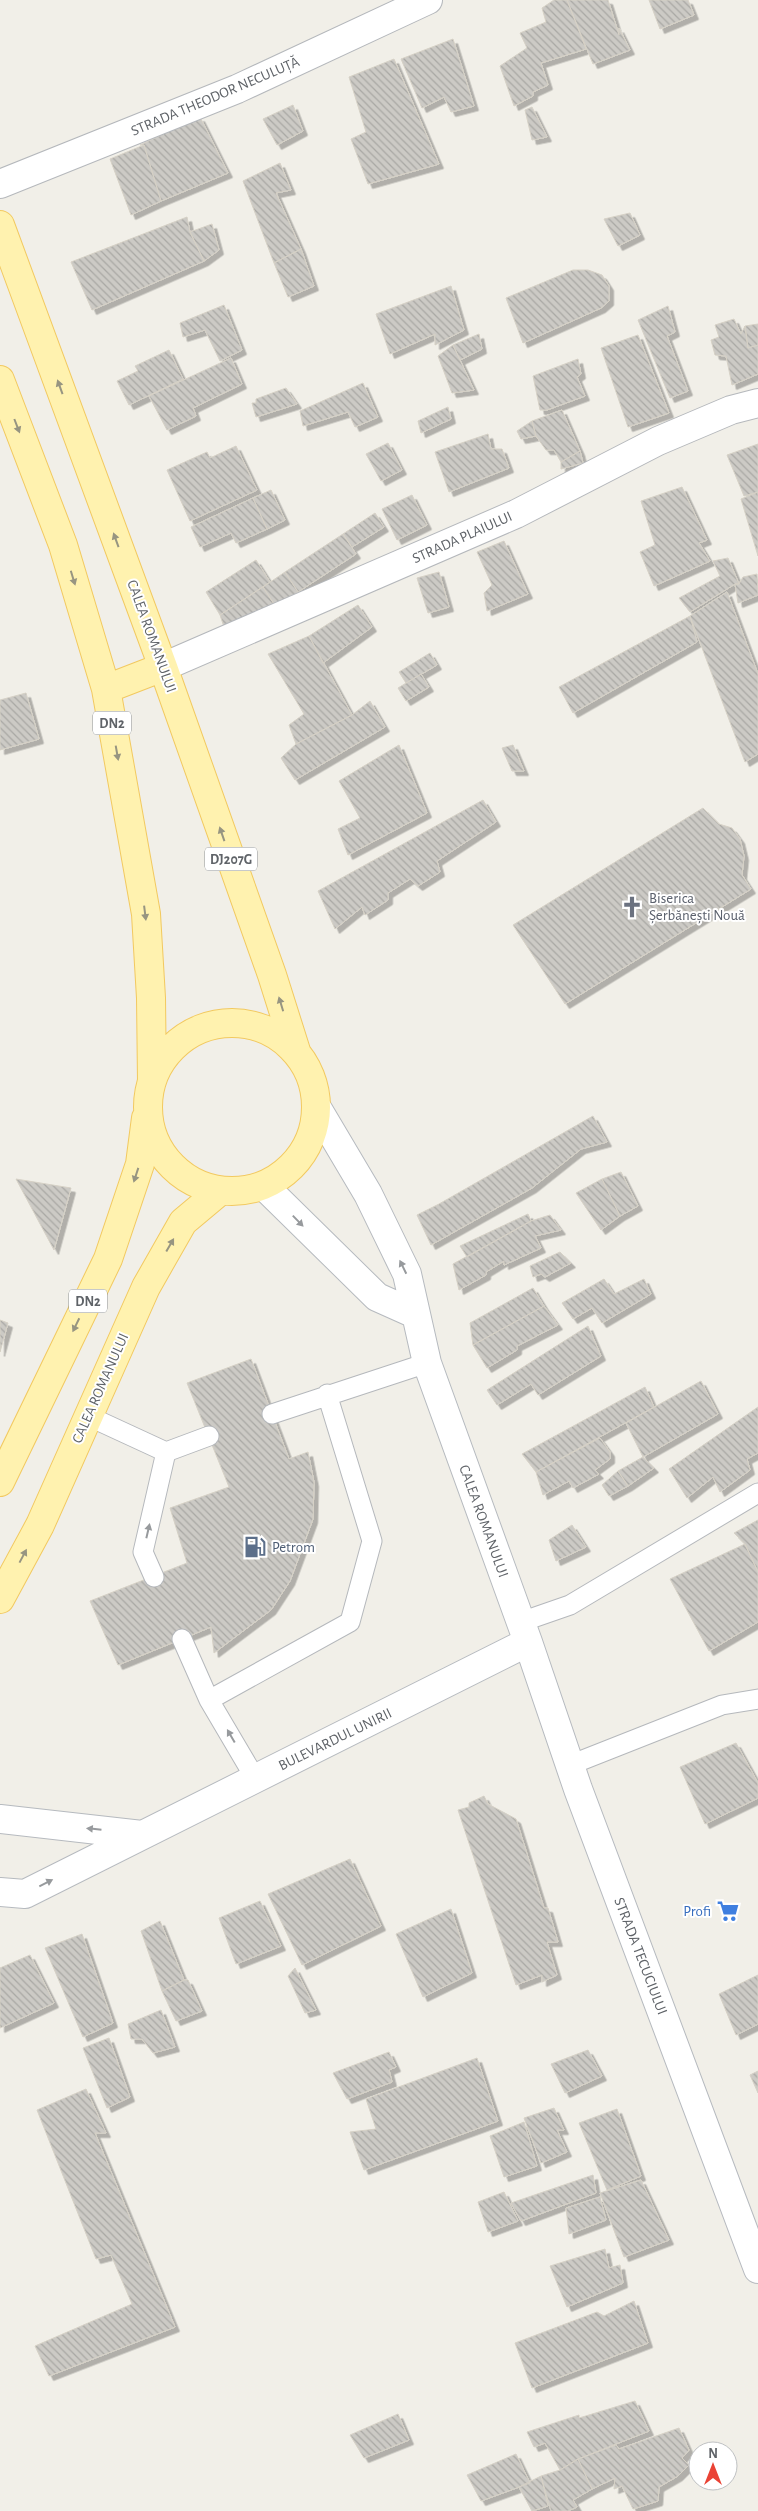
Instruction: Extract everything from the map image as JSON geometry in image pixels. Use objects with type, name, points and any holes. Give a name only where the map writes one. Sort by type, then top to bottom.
[{"type":"main road","name":"STRADA THEODOR NECULUȚĂ","points":[[0,184],[237,89],[428,0]]},
{"type":"main road","name":"CALEA ROMANULUI","points":[[0,224],[163,667],[272,975],[296,1051]]},
{"type":"main road","name":"DN2","points":[[0,380],[63,545],[106,689],[146,914],[151,998],[152,1080]]},
{"type":"main road","name":"STRADA PLAIULUI","points":[[163,667],[516,514],[658,441],[731,410],[758,403]]},
{"type":"main road","points":[[106,689],[163,667]]},
{"type":"main road","points":[[244,1023],[272,1033],[296,1051],[308,1068],[315,1088],[317,1108],[313,1133],[302,1155],[285,1173],[264,1186],[242,1191],[220,1191],[192,1181],[169,1163],[154,1138],[147,1110],[152,1080],[166,1055],[188,1035],[215,1024],[244,1023]]},
{"type":"main road","name":"CALEA ROMANULUI","points":[[317,1108],[368,1194],[407,1274],[427,1363],[524,1632]]},
{"type":"main road","name":"DN2","points":[[0,1482],[108,1259],[140,1164],[147,1110]]},
{"type":"main road","points":[[264,1186],[377,1297],[415,1314]]},
{"type":"main road","name":"CALEA ROMANULUI","points":[[0,1599],[40,1525],[146,1287],[184,1222],[220,1191]]},
{"type":"main road","name":"STRADA TECUCIULUI","points":[[524,1632],[570,1766],[758,2269]]},
{"type":"main road","name":"BULEVARDUL UNIRII","points":[[0,1892],[25,1894],[255,1778],[524,1632]]},
{"type":"main road","points":[[0,1819],[142,1834]]},
{"type":"lane","points":[[272,1414],[327,1394],[427,1363]]},
{"type":"lane","points":[[209,1700],[350,1622],[372,1541],[327,1394]]},
{"type":"lane","points":[[88,1416],[166,1452],[209,1436]]},
{"type":"lane","points":[[154,1577],[143,1552],[166,1452]]},
{"type":"lane","points":[[524,1632],[758,1493]]},
{"type":"lane","points":[[182,1639],[209,1700],[255,1778]]},
{"type":"lane","points":[[570,1766],[722,1705],[758,1699]]},
{"type":"building","points":[[554,0],[567,0],[586,49],[541,63],[548,85],[533,92],[533,96],[514,106],[500,66],[527,48],[520,33],[546,22],[542,8]]},
{"type":"building","points":[[567,0],[608,0],[619,35],[619,28],[630,50],[593,64]]},
{"type":"building","points":[[649,0],[688,0],[694,15],[660,29]]},
{"type":"building","points":[[453,39],[474,106],[451,112],[444,97],[422,108],[401,59]]},
{"type":"building","points":[[394,59],[439,164],[368,184],[351,139],[366,132],[349,77]]},
{"type":"building","points":[[293,105],[303,131],[277,145],[263,119]]},
{"type":"building","points":[[532,107],[547,137],[532,140],[525,110]]},
{"type":"building","points":[[200,117],[228,173],[161,201],[144,145],[140,145]]},
{"type":"building","points":[[144,145],[161,201],[131,215],[110,159]]},
{"type":"building","points":[[280,163],[291,190],[276,193],[301,249],[274,263],[243,181]]},
{"type":"building","points":[[630,213],[640,235],[618,246],[604,219]]},
{"type":"building","points":[[187,217],[190,232],[204,261],[92,310],[71,262]]},
{"type":"building","points":[[212,224],[219,250],[204,261],[190,232]]},
{"type":"building","points":[[301,249],[314,286],[288,297],[274,263]]},
{"type":"building","points":[[573,270],[588,270],[602,275],[609,286],[609,301],[601,308],[523,343],[506,298]]},
{"type":"building","points":[[451,286],[464,330],[435,345],[435,334],[390,354],[376,314]]},
{"type":"building","points":[[224,305],[242,350],[220,361],[205,330],[183,337],[180,323]]},
{"type":"building","points":[[668,306],[675,332],[667,336],[688,391],[670,398],[638,320]]},
{"type":"building","points":[[734,319],[741,334],[745,326],[748,348],[758,345],[758,374],[732,385],[726,356],[715,355],[711,340],[719,337],[715,325]]},
{"type":"building","points":[[758,324],[758,345],[748,348],[745,326]]},
{"type":"building","points":[[479,334],[482,349],[460,360],[453,345]]},
{"type":"building","points":[[638,335],[669,413],[628,427],[601,348]]},
{"type":"building","points":[[453,345],[474,390],[452,393],[438,356]]},
{"type":"building","points":[[169,350],[183,379],[129,405],[117,381],[138,371],[135,366]]},
{"type":"building","points":[[231,358],[242,384],[193,408],[196,416],[167,430],[149,396]]},
{"type":"building","points":[[578,359],[581,374],[577,377],[585,396],[547,410],[540,410],[533,376]]},
{"type":"building","points":[[363,383],[378,417],[355,427],[348,412],[303,426],[300,411]]},
{"type":"building","points":[[286,388],[297,404],[256,417],[252,403],[256,403],[256,399]]},
{"type":"building","points":[[448,407],[451,419],[421,433],[418,421]]},
{"type":"building","points":[[562,410],[580,451],[561,462],[554,450],[546,450],[536,436],[532,421]]},
{"type":"building","points":[[532,421],[536,436],[521,439],[517,431]]},
{"type":"building","points":[[488,434],[491,449],[502,449],[509,468],[449,492],[435,452]]},
{"type":"building","points":[[388,443],[402,470],[381,481],[366,454]]},
{"type":"building","points":[[758,444],[758,492],[744,496],[727,455]]},
{"type":"building","points":[[236,446],[257,490],[190,521],[167,470],[207,452],[210,458]]},
{"type":"building","points":[[580,451],[583,463],[561,469],[561,462]]},
{"type":"building","points":[[682,487],[707,540],[699,543],[710,561],[654,586],[640,552],[655,545],[641,501]]},
{"type":"building","points":[[271,490],[285,520],[267,529],[253,498]]},
{"type":"building","points":[[758,492],[758,556],[741,499]]},
{"type":"building","points":[[412,495],[427,525],[397,540],[382,509]]},
{"type":"building","points":[[253,498],[267,529],[236,543],[231,533],[200,547],[191,527]]},
{"type":"building","points":[[375,513],[384,527],[352,547],[343,534]]},
{"type":"building","points":[[343,534],[356,554],[298,592],[285,572]]},
{"type":"building","points":[[504,541],[528,594],[487,611],[484,593],[492,585],[477,552]]},
{"type":"building","points":[[728,558],[739,584],[735,584],[690,612],[679,598],[720,576],[713,561]]},
{"type":"building","points":[[256,560],[270,582],[220,615],[206,592]]},
{"type":"building","points":[[285,572],[298,592],[276,607],[263,587]]},
{"type":"building","points":[[439,572],[449,607],[428,613],[417,578]]},
{"type":"building","points":[[757,574],[758,595],[738,603],[735,584],[739,584],[743,577]]},
{"type":"building","points":[[263,587],[276,607],[227,636],[220,615]]},
{"type":"building","points":[[727,592],[758,674],[758,754],[745,762],[690,616]]},
{"type":"building","points":[[358,605],[372,627],[323,663],[309,636]]},
{"type":"building","points":[[690,616],[697,642],[573,713],[559,687]]},
{"type":"building","points":[[309,636],[352,715],[296,744],[289,725],[304,714],[268,654]]},
{"type":"building","points":[[430,653],[437,665],[406,683],[399,672]]},
{"type":"building","points":[[421,674],[429,687],[406,701],[398,688]]},
{"type":"building","points":[[26,693],[39,739],[0,750],[0,700]]},
{"type":"building","points":[[370,701],[385,727],[295,780],[281,758],[296,744],[352,715]]},
{"type":"building","points":[[399,745],[427,813],[348,855],[338,829],[360,818],[339,781]]},
{"type":"building","points":[[513,745],[524,771],[512,771],[502,748]]},
{"type":"building","points":[[483,800],[496,822],[437,861],[440,872],[418,886],[410,879],[388,893],[388,900],[365,915],[362,907],[335,929],[318,891]]},
{"type":"building","name":"Biserica Șerbănești Nouă","points":[[703,808],[719,824],[732,828],[740,839],[744,856],[742,875],[751,889],[565,1004],[513,925]]},
{"type":"building","points":[[593,1116],[607,1142],[581,1149],[532,1188],[431,1245],[417,1215]]},
{"type":"building","points":[[621,1172],[638,1206],[620,1216],[602,1179]]},
{"type":"building","points":[[16,1179],[71,1188],[54,1250]]},
{"type":"building","points":[[602,1179],[620,1216],[601,1230],[576,1193]]},
{"type":"building","points":[[528,1214],[531,1221],[467,1257],[460,1246]]},
{"type":"building","points":[[550,1215],[561,1230],[535,1236],[541,1248],[504,1265],[504,1261],[486,1272],[486,1275],[459,1290],[453,1264],[531,1221]]},
{"type":"building","points":[[560,1252],[571,1263],[545,1277],[541,1274],[533,1277],[530,1266]]},
{"type":"building","points":[[604,1279],[614,1294],[644,1279],[651,1294],[602,1323],[592,1308],[573,1319],[562,1303]]},
{"type":"building","points":[[533,1288],[544,1306],[473,1345],[470,1323]]},
{"type":"building","points":[[544,1306],[558,1325],[517,1346],[517,1350],[487,1368],[473,1345]]},
{"type":"building","points":[[0,1320],[8,1323],[0,1352]]},
{"type":"building","points":[[588,1326],[601,1356],[538,1395],[531,1384],[497,1405],[487,1390]]},
{"type":"building","points":[[251,1359],[289,1459],[308,1452],[314,1482],[313,1519],[290,1581],[271,1610],[214,1653],[211,1627],[118,1665],[90,1601],[187,1563],[170,1508],[229,1487],[187,1383]]},
{"type":"building","points":[[701,1381],[718,1414],[643,1457],[626,1423]]},
{"type":"building","points":[[645,1387],[654,1407],[536,1472],[522,1454]]},
{"type":"building","points":[[758,1407],[758,1453],[747,1459],[750,1470],[720,1492],[713,1477],[687,1498],[669,1469]]},
{"type":"building","points":[[600,1438],[610,1452],[610,1459],[595,1470],[599,1474],[573,1488],[569,1481],[543,1495],[536,1472]]},
{"type":"building","points":[[643,1457],[654,1468],[628,1486],[618,1471]]},
{"type":"building","points":[[618,1471],[628,1486],[609,1496],[602,1485]]},
{"type":"building","points":[[758,1520],[758,1572],[745,1544],[734,1533]]},
{"type":"building","points":[[572,1525],[586,1547],[556,1561],[549,1540]]},
{"type":"building","points":[[745,1544],[758,1572],[758,1622],[709,1651],[670,1579]]},
{"type":"building","points":[[736,1743],[758,1783],[758,1798],[705,1824],[680,1767]]},
{"type":"building","points":[[484,1796],[488,1804],[516,1819],[544,1908],[548,1908],[558,1942],[547,1942],[557,1975],[542,1982],[542,1975],[516,1985],[458,1810],[469,1807],[469,1803]]},
{"type":"building","points":[[350,1859],[381,1926],[302,1965],[268,1894]]},
{"type":"building","points":[[260,1901],[281,1946],[236,1964],[219,1918]]},
{"type":"building","points":[[451,1909],[472,1973],[423,1997],[396,1934]]},
{"type":"building","points":[[160,1921],[184,1980],[162,1991],[141,1931]]},
{"type":"building","points":[[82,1934],[113,2023],[83,2037],[45,1948]]},
{"type":"building","points":[[30,1955],[54,2003],[0,2028],[0,1968]]},
{"type":"building","points":[[295,1968],[316,2010],[305,2013],[288,1976]]},
{"type":"building","points":[[758,1975],[758,2024],[736,2035],[719,1994]]},
{"type":"building","points":[[184,1980],[188,1980],[202,2011],[176,2021],[162,1991]]},
{"type":"building","points":[[161,2010],[175,2047],[153,2053],[142,2039],[131,2039],[128,2024]]},
{"type":"building","points":[[109,2038],[130,2097],[107,2108],[83,2048]]},
{"type":"building","points":[[588,2050],[602,2076],[565,2093],[551,2064]]},
{"type":"building","points":[[389,2052],[396,2067],[389,2070],[392,2082],[347,2099],[333,2073]]},
{"type":"building","points":[[477,2058],[498,2121],[364,2170],[350,2132],[376,2129],[366,2099]]},
{"type":"building","points":[[758,2071],[758,2093],[750,2075]]},
{"type":"building","points":[[86,2089],[106,2133],[95,2133],[175,2327],[49,2376],[35,2346],[132,2304],[111,2255],[96,2259],[37,2110]]},
{"type":"building","points":[[554,2108],[564,2130],[557,2130],[567,2152],[541,2163],[524,2118]]},
{"type":"building","points":[[617,2109],[641,2176],[607,2190],[579,2123]]},
{"type":"building","points":[[524,2122],[537,2166],[504,2177],[490,2136]]},
{"type":"building","points":[[593,2175],[596,2193],[521,2221],[511,2203]]},
{"type":"building","points":[[641,2180],[669,2240],[624,2257],[600,2193]]},
{"type":"building","points":[[504,2192],[518,2221],[488,2232],[478,2202]]},
{"type":"building","points":[[600,2197],[606,2220],[569,2234],[566,2208]]},
{"type":"building","points":[[605,2249],[609,2268],[620,2265],[623,2283],[567,2307],[550,2266]]},
{"type":"building","points":[[634,2301],[648,2343],[532,2388],[515,2343],[597,2312],[604,2316]]},
{"type":"building","points":[[635,2401],[649,2431],[578,2459],[560,2470],[545,2443],[534,2447],[527,2432],[579,2415],[579,2418]]},
{"type":"building","points":[[398,2414],[409,2440],[364,2458],[350,2435]]},
{"type":"building","points":[[679,2428],[688,2448],[688,2451],[682,2458],[688,2466],[678,2476],[659,2487],[658,2501],[633,2509],[622,2486],[614,2489],[615,2478],[592,2489],[578,2459],[616,2445],[619,2449]]},
{"type":"building","points":[[516,2454],[530,2483],[481,2501],[467,2475]]},
{"type":"building","points":[[578,2459],[592,2489],[573,2500],[577,2507],[568,2511],[551,2511],[541,2476],[560,2470]]},
{"type":"building","points":[[541,2476],[548,2506],[532,2511],[519,2487]]},
{"type":"place","name":"Biserica Șerbănești Nouă","points":[[632,907]]},
{"type":"place","name":"Petrom","points":[[255,1547]]},
{"type":"place","name":"Profi","points":[[728,1911]]}]
